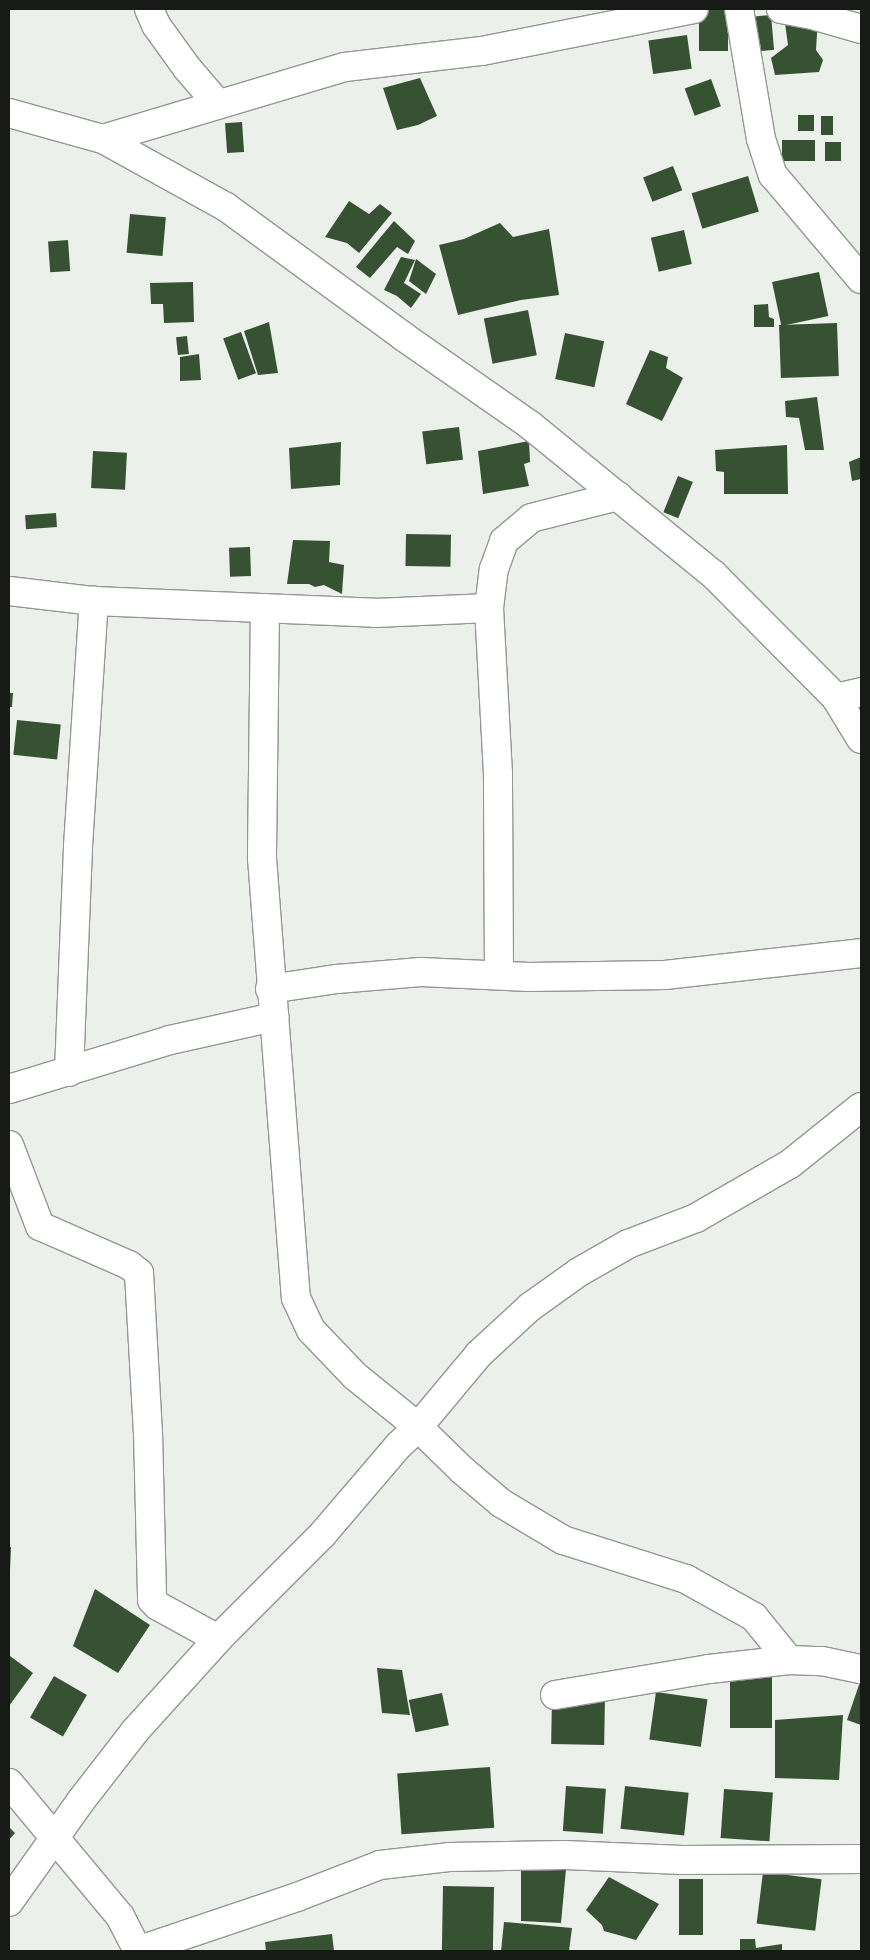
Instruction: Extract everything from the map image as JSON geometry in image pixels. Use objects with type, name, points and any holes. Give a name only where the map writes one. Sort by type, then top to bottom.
[{"type":"street","points":[[149,9],[156,25],[187,68],[218,104]]},
{"type":"street","points":[[103,139],[345,68],[482,51],[694,9]]},
{"type":"street","points":[[739,9],[761,139],[773,175],[861,279]]},
{"type":"street","points":[[781,9],[816,16],[861,29]]},
{"type":"street","points":[[9,112],[103,139],[226,207],[404,337],[530,425],[713,574],[849,695],[861,739]]},
{"type":"street","points":[[499,975],[498,774],[489,608],[494,569],[504,541],[531,518],[618,496]]},
{"type":"street","points":[[9,591],[94,601],[375,613],[489,608]]},
{"type":"street","points":[[68,1072],[78,846],[94,601]]},
{"type":"street","points":[[266,608],[262,858],[270,989],[274,1017],[296,1298],[311,1330],[355,1376],[418,1427],[462,1470],[501,1503],[563,1540],[686,1579],[754,1618],[789,1660]]},
{"type":"street","points":[[270,989],[421,972],[530,977],[665,975],[861,953]]},
{"type":"street","points":[[9,1089],[170,1040],[274,1017]]},
{"type":"street","points":[[9,1902],[54,1838],[135,1731],[218,1639],[322,1535],[480,1354],[530,1307],[579,1272],[628,1244],[696,1218],[790,1164],[861,1107]]},
{"type":"street","points":[[9,1145],[40,1226],[129,1264],[139,1273],[148,1432],[152,1600],[158,1606],[218,1639]]},
{"type":"street","points":[[555,1695],[709,1669],[789,1660],[822,1661],[861,1669]]},
{"type":"street","points":[[9,1783],[120,1916],[137,1951],[298,1897],[380,1865],[449,1858],[564,1855],[682,1860],[861,1860]]},
{"type":"building","points":[[699,9],[728,9],[728,51],[699,51]]},
{"type":"building","points":[[771,15],[774,50],[758,51],[755,16]]},
{"type":"building","points":[[784,16],[818,18],[816,50],[823,60],[819,72],[775,75],[771,58],[788,45]]},
{"type":"building","points":[[687,35],[692,69],[653,74],[648,40]]},
{"type":"building","points":[[420,78],[437,116],[418,125],[397,130],[383,88]]},
{"type":"building","points":[[711,79],[721,106],[695,116],[685,89]]},
{"type":"building","points":[[798,115],[814,115],[814,131],[798,131]]},
{"type":"building","points":[[821,116],[833,116],[833,135],[821,135]]},
{"type":"building","points":[[242,122],[244,152],[227,153],[225,123]]},
{"type":"building","points":[[782,140],[815,140],[815,161],[782,161]]},
{"type":"building","points":[[825,142],[841,142],[841,161],[825,161]]},
{"type":"building","points":[[673,166],[682,190],[652,202],[643,177]]},
{"type":"building","points":[[748,176],[759,211],[702,229],[692,193]]},
{"type":"building","points":[[349,201],[369,214],[380,204],[392,213],[359,253],[347,243],[325,237]]},
{"type":"building","points":[[130,214],[166,217],[162,256],[127,253]]},
{"type":"building","points":[[394,221],[415,241],[408,254],[397,247],[370,278],[356,267]]},
{"type":"building","points":[[500,223],[513,237],[549,229],[559,295],[521,300],[458,315],[439,245],[464,239]]},
{"type":"building","points":[[684,230],[692,264],[659,272],[651,238]]},
{"type":"building","points":[[68,240],[70,271],[50,272],[48,241]]},
{"type":"building","points":[[401,257],[415,260],[404,283],[421,294],[411,308],[397,296],[384,290]]},
{"type":"building","points":[[416,259],[436,274],[426,294],[409,281]]},
{"type":"building","points":[[819,272],[828,316],[781,326],[772,282]]},
{"type":"building","points":[[193,282],[194,322],[164,323],[163,304],[151,304],[150,283]]},
{"type":"building","points":[[768,304],[769,317],[774,319],[774,327],[754,327],[754,305]]},
{"type":"building","points":[[528,310],[537,355],[493,364],[484,319]]},
{"type":"building","points":[[269,322],[278,373],[258,375],[244,331]]},
{"type":"building","points":[[837,323],[839,376],[781,378],[779,325]]},
{"type":"building","points":[[241,332],[256,373],[238,380],[223,338]]},
{"type":"building","points":[[565,333],[604,341],[594,387],[555,379]]},
{"type":"building","points":[[187,336],[189,354],[178,355],[176,337]]},
{"type":"building","points":[[650,350],[668,357],[666,368],[683,378],[662,421],[626,404]]},
{"type":"building","points":[[199,354],[201,380],[180,381],[180,357]]},
{"type":"building","points":[[817,397],[824,450],[805,450],[799,418],[786,417],[785,401]]},
{"type":"building","points":[[459,427],[463,460],[426,464],[422,432]]},
{"type":"building","points":[[529,441],[530,462],[524,464],[529,486],[483,494],[478,451]]},
{"type":"building","points":[[341,442],[340,485],[291,489],[289,448]]},
{"type":"building","points":[[787,445],[788,494],[724,494],[724,472],[716,471],[715,450]]},
{"type":"building","points":[[93,451],[127,453],[125,490],[91,488]]},
{"type":"building","points":[[861,457],[861,479],[852,481],[849,462]]},
{"type":"building","points":[[678,476],[693,482],[678,518],[663,512]]},
{"type":"building","points":[[56,513],[57,527],[26,529],[25,515]]},
{"type":"building","points":[[406,534],[451,535],[450,567],[405,566]]},
{"type":"building","points":[[293,540],[330,541],[329,562],[344,565],[342,594],[324,585],[315,587],[309,584],[287,584]]},
{"type":"building","points":[[250,547],[251,576],[230,577],[229,548]]},
{"type":"building","points":[[9,693],[13,693],[12,707],[9,707]]},
{"type":"building","points":[[17,720],[61,725],[57,759],[13,755]]},
{"type":"building","points":[[9,1547],[11,1547],[10,1571],[9,1571]]},
{"type":"building","points":[[95,1589],[150,1625],[118,1673],[73,1646]]},
{"type":"building","points":[[9,1657],[33,1673],[9,1706]]},
{"type":"building","points":[[377,1668],[402,1670],[410,1715],[382,1713]]},
{"type":"building","points":[[730,1670],[772,1670],[772,1728],[730,1728]]},
{"type":"building","points":[[54,1676],[87,1695],[63,1737],[30,1718]]},
{"type":"building","points":[[861,1679],[861,1725],[847,1720]]},
{"type":"building","points":[[656,1692],[707,1699],[701,1747],[649,1740]]},
{"type":"building","points":[[442,1693],[449,1725],[416,1732],[409,1700]]},
{"type":"building","points":[[552,1695],[605,1696],[604,1745],[551,1744]]},
{"type":"building","points":[[843,1715],[839,1780],[775,1778],[775,1720]]},
{"type":"building","points":[[490,1767],[494,1828],[401,1834],[397,1773]]},
{"type":"building","points":[[566,1786],[606,1789],[603,1834],[563,1831]]},
{"type":"building","points":[[625,1786],[689,1793],[684,1835],[621,1829]]},
{"type":"building","points":[[724,1789],[773,1792],[769,1841],[721,1838]]},
{"type":"building","points":[[9,1827],[15,1833],[9,1840]]},
{"type":"building","points":[[566,1869],[561,1923],[521,1921],[521,1870]]},
{"type":"building","points":[[763,1872],[822,1879],[815,1931],[757,1924]]},
{"type":"building","points":[[609,1877],[659,1904],[636,1940],[604,1931],[602,1925],[586,1910]]},
{"type":"building","points":[[679,1879],[703,1879],[703,1935],[679,1935]]},
{"type":"building","points":[[443,1886],[494,1887],[493,1951],[442,1951]]},
{"type":"building","points":[[504,1922],[572,1928],[569,1951],[501,1951]]},
{"type":"building","points":[[332,1934],[334,1951],[266,1951],[265,1942]]},
{"type":"building","points":[[740,1939],[755,1939],[756,1948],[782,1944],[782,1951],[740,1951]]}]
